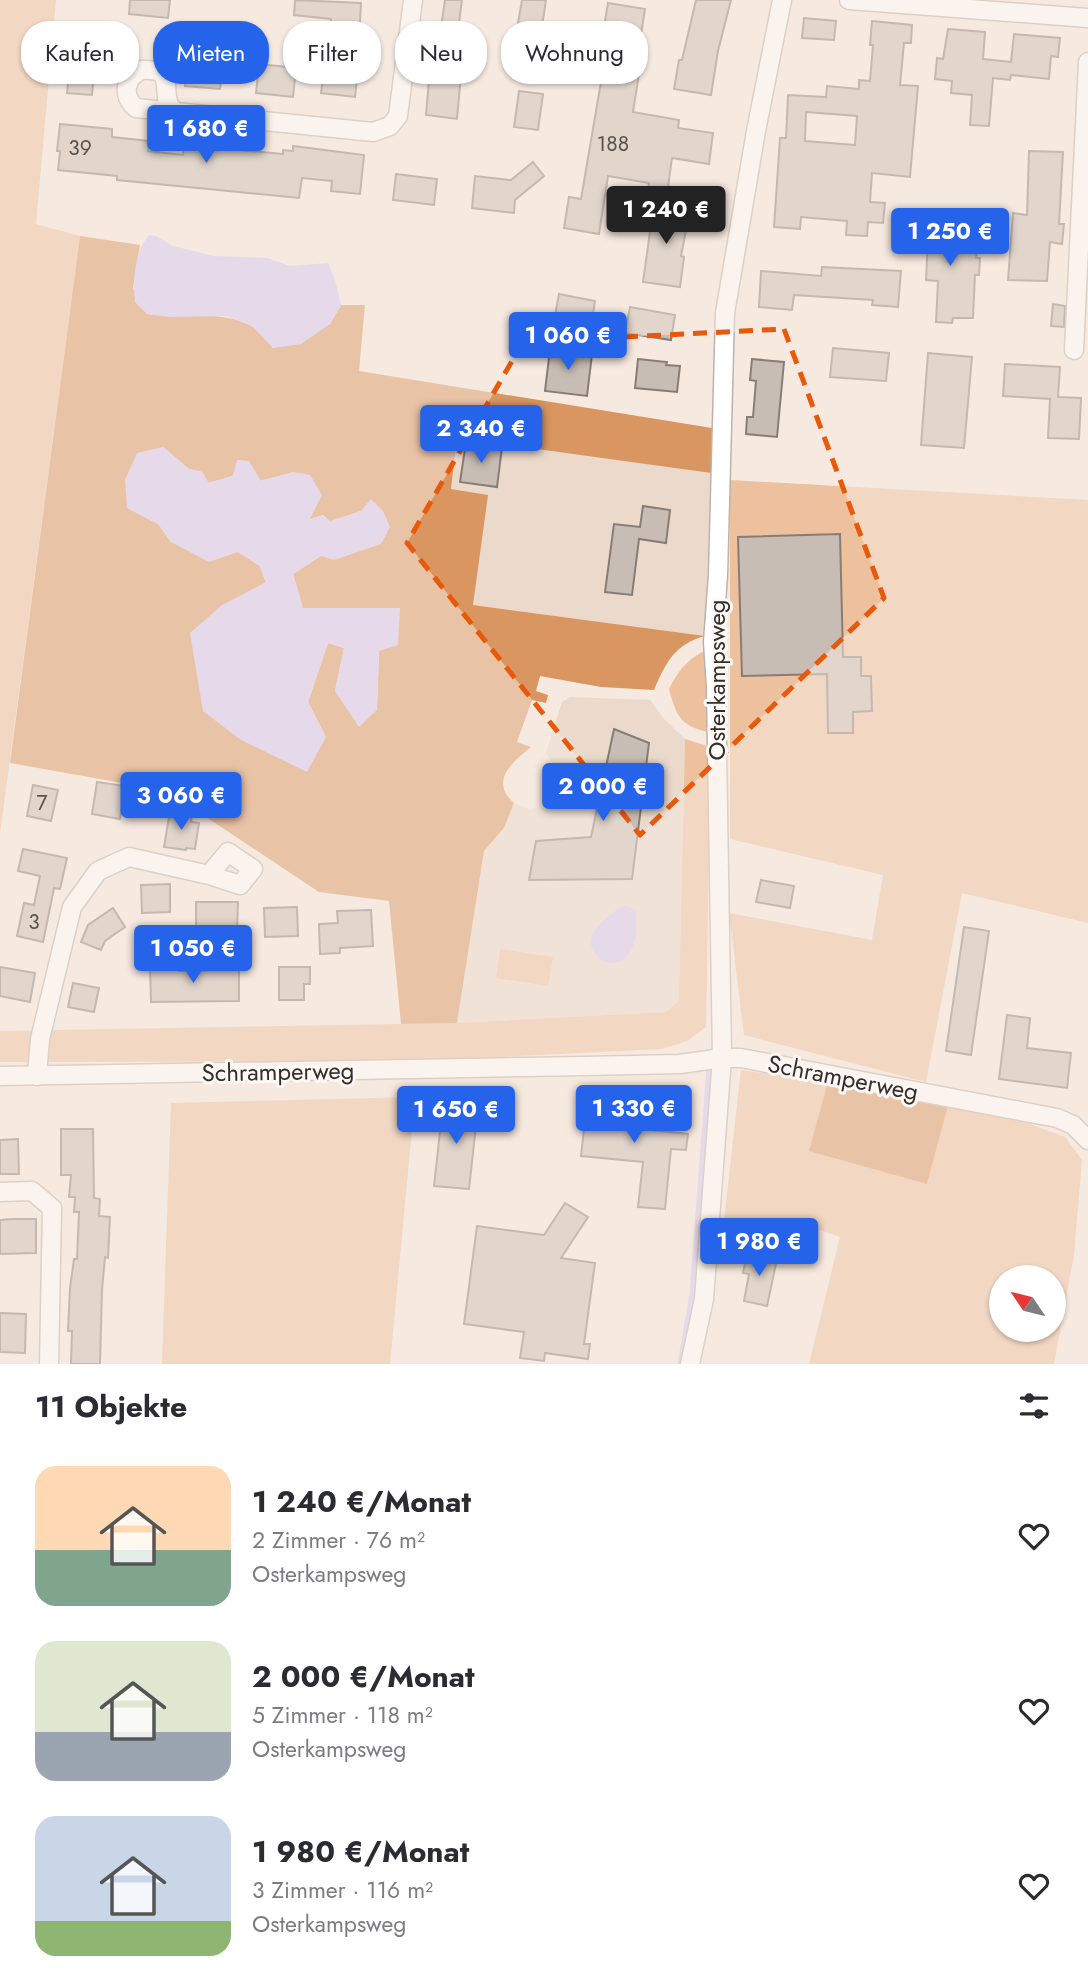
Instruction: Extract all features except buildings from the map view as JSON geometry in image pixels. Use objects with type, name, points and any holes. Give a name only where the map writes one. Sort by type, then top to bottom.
[{"type":"street","points":[[177,114],[373,132],[390,126],[398,116],[413,0]]},
{"type":"street","name":"Osterkampsweg","points":[[690,1364],[704,1298],[722,1058],[713,642],[718,575],[725,313],[756,131],[782,0]]},
{"type":"street","points":[[849,0],[1088,18]]},
{"type":"street","points":[[1074,350],[1088,62]]},
{"type":"street","points":[[37,1076],[40,1039],[72,907],[98,871],[129,857],[209,875]]},
{"type":"street","name":"Schramperweg","points":[[0,1076],[652,1065],[722,1058],[754,1061],[1057,1118],[1073,1125],[1088,1140]]},
{"type":"street","points":[[0,1192],[32,1191],[52,1208],[49,1364]]},
{"type":"highlighted area","points":[[784,329],[884,598],[640,835],[407,543],[523,342]]},
{"type":"shaded area","points":[[0,0],[56,0],[54,21],[21,21],[21,84],[48,84],[36,224],[80,236],[0,834]]},
{"type":"shaded area","points":[[149,235],[173,246],[214,256],[267,258],[290,266],[328,263],[341,305],[330,324],[301,344],[273,348],[252,326],[226,316],[170,317],[147,314],[135,302],[134,285],[137,258]]},
{"type":"shaded area","points":[[80,236],[140,245],[133,288],[147,314],[213,316],[238,320],[250,325],[273,348],[330,324],[341,305],[365,305],[359,371],[712,428],[711,473],[457,438],[451,489],[488,495],[473,605],[705,636],[679,649],[663,671],[654,690],[601,687],[540,676],[536,691],[548,695],[546,703],[532,700],[517,742],[531,747],[517,759],[503,779],[503,787],[514,803],[504,828],[484,851],[457,1023],[401,1024],[389,901],[319,892],[167,791],[10,763]],"holes":[[[163,447],[189,469],[202,472],[208,483],[233,476],[238,460],[249,462],[260,481],[294,472],[309,520],[323,515],[330,522],[361,511],[321,556],[293,574],[303,608],[400,608],[379,651],[377,710],[335,691],[344,648],[328,643],[308,702],[326,737],[221,606],[266,583],[260,566],[238,552],[171,542],[159,525]]]},
{"type":"shaded area","points":[[457,437],[711,473],[705,636],[473,605],[487,495],[451,489]]},
{"type":"shaded area","points":[[163,447],[189,469],[202,472],[209,483],[233,476],[237,460],[249,461],[261,481],[294,472],[310,475],[322,495],[310,519],[323,515],[330,521],[361,511],[371,499],[383,511],[390,527],[381,544],[334,560],[321,556],[293,574],[303,608],[400,608],[398,645],[379,651],[377,710],[359,727],[335,691],[344,648],[328,643],[308,702],[326,737],[307,772],[241,740],[203,711],[190,633],[221,606],[266,582],[260,566],[238,552],[209,562],[171,542],[159,525],[127,508],[125,480],[137,453]]},
{"type":"shaded area","points":[[730,480],[1088,500],[1088,923],[962,893],[926,1082],[744,1035],[729,913],[872,940],[883,875],[730,839]]},
{"type":"shaded area","points":[[709,650],[708,732],[685,723],[674,706],[669,689],[685,665]]},
{"type":"shaded area","points":[[570,697],[650,700],[665,720],[685,739],[679,1001],[666,1012],[457,1023],[484,851],[504,828],[514,803],[530,809],[550,802],[558,788],[558,773],[546,752],[562,702]]},
{"type":"shaded area","points":[[685,739],[711,747],[706,1027],[687,1041],[662,1049],[415,1061],[0,1062],[0,1031],[457,1023],[666,1012],[679,1001]]},
{"type":"shaded area","points":[[625,906],[636,910],[635,938],[628,955],[618,962],[607,962],[597,956],[592,946],[593,934],[603,921]]},
{"type":"shaded area","points":[[500,949],[553,957],[548,986],[496,978]]},
{"type":"shaded area","points":[[741,1070],[828,1082],[927,1184],[948,1106],[1030,1124],[1065,1137],[1082,1160],[1074,1255],[1066,1299],[1066,1265],[989,1265],[989,1342],[1058,1342],[1054,1364],[809,1364],[840,1237],[792,1220],[789,1242],[724,1221]]},
{"type":"shaded area","points":[[828,1082],[948,1106],[927,1184],[809,1151]]},
{"type":"shaded area","points":[[415,1097],[390,1364],[162,1364],[171,1103]]},
{"type":"waterway","points":[[680,1364],[692,1294],[709,1068]]}]
